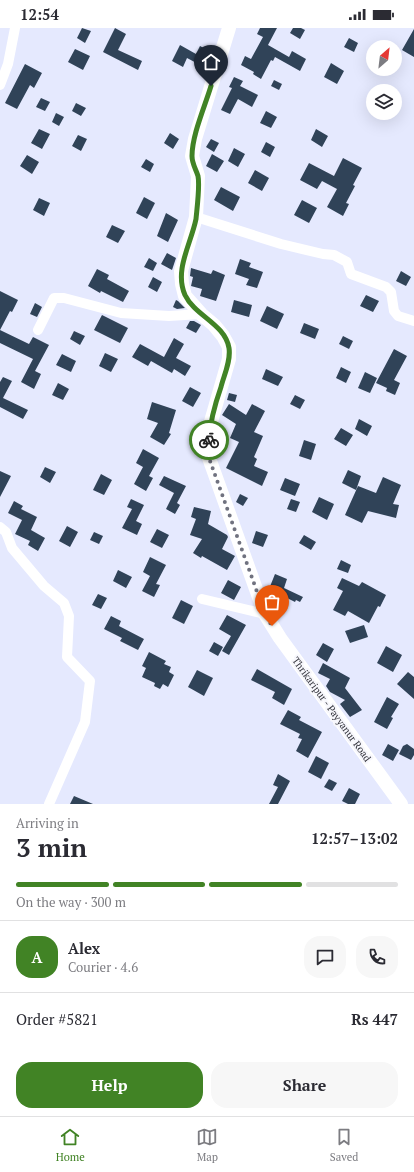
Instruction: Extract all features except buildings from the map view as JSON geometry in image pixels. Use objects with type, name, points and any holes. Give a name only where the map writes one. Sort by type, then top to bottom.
[{"type":"main road","name":"Thrikaripur - Payyanur Road","points":[[229,28],[203,111],[192,156],[198,176],[196,217],[181,271],[182,284],[186,296],[201,314],[224,336],[229,347],[229,359],[210,425],[209,458],[265,614],[280,638],[401,804]]},
{"type":"street","points":[[0,85],[8,64],[16,28]]},
{"type":"street","points":[[196,217],[281,244],[342,258],[346,262],[351,274],[386,287],[391,292],[394,311],[398,316],[414,321]]},
{"type":"street","points":[[38,330],[54,298],[64,298],[121,313],[169,316],[201,314]]},
{"type":"street","points":[[0,527],[6,532],[12,548],[44,586],[64,603],[69,616],[67,656],[90,681],[85,722],[48,804]]},
{"type":"street","points":[[202,599],[265,614]]},
{"type":"way so far","points":[[209,440],[209,458],[265,614],[272,626]]},
{"type":"route","points":[[209,440],[210,425],[229,359],[229,347],[224,336],[201,314],[186,296],[182,284],[181,271],[193,233],[196,217],[198,176],[194,167],[192,156],[195,139],[211,86]]}]
